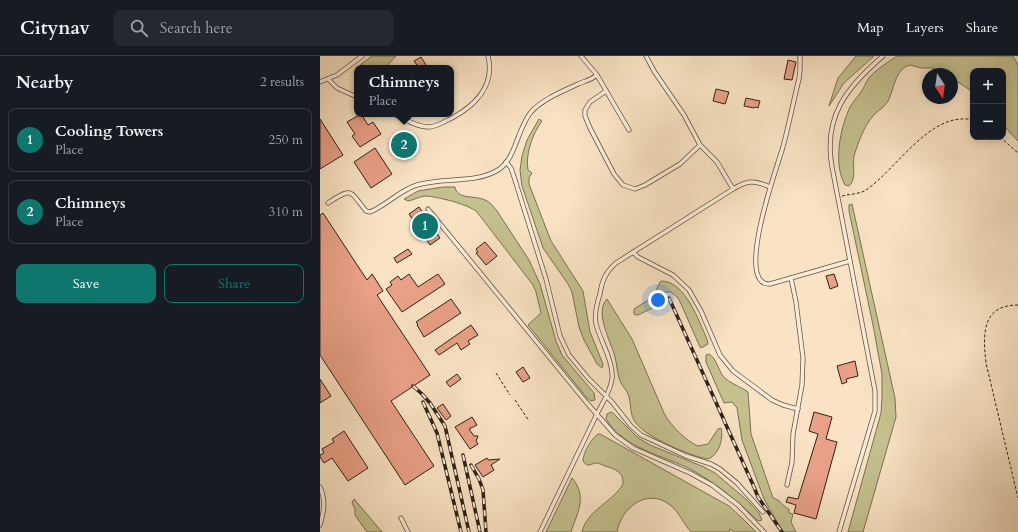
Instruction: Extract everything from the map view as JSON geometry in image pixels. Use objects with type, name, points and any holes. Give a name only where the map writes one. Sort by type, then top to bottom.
[{"type":"lane","points":[[320,82],[337,74],[362,56]]},
{"type":"lane","points":[[454,117],[463,112],[485,89],[489,76],[488,56]]},
{"type":"lane","points":[[581,56],[597,75],[630,130]]},
{"type":"lane","points":[[646,56],[654,71],[684,115],[700,145],[717,162],[734,189]]},
{"type":"lane","points":[[800,56],[799,78],[783,148],[770,187],[757,243],[756,272],[759,279],[765,284],[770,284],[850,261]]},
{"type":"lane","points":[[839,532],[875,411],[876,403],[830,152],[830,136],[841,103],[852,86],[883,56]]},
{"type":"lane","points":[[328,204],[344,193],[349,192],[366,211],[370,212],[413,186],[434,181],[484,175],[499,169],[511,154],[522,126],[532,111],[550,98],[597,75]]},
{"type":"lane","points":[[328,79],[331,84],[337,88],[354,96]]},
{"type":"lane","points":[[606,91],[590,102],[585,116],[614,174],[620,183],[626,187],[635,189],[645,185],[680,164],[700,145]]},
{"type":"lane","points":[[400,117],[415,124],[427,127],[442,123],[453,117]]},
{"type":"lane","points":[[506,162],[513,175],[546,279],[563,343],[569,355],[607,396],[631,426],[641,435],[686,456],[711,464],[720,469],[737,483],[763,512]]},
{"type":"lane","points":[[540,532],[596,414],[607,396],[612,380],[612,370],[596,324],[596,310],[602,283],[607,272],[616,263],[744,183],[751,181],[770,187]]},
{"type":"lane","points":[[428,209],[596,414],[615,435],[627,444],[698,477],[718,490],[738,506],[764,532]]},
{"type":"lane","points":[[634,252],[638,257],[673,275],[689,290],[701,311],[720,355],[733,371],[772,400],[798,409]]},
{"type":"lane","points":[[787,485],[792,462],[793,434],[802,385],[803,358],[798,315],[791,278]]},
{"type":"lane","points":[[320,487],[324,497],[324,512],[320,525]]},
{"type":"lane","points":[[401,518],[408,532]]},
{"type":"path","points":[[838,196],[855,194],[866,190],[924,137],[942,124],[961,118],[970,120]]},
{"type":"path","points":[[1003,140],[1018,153]]},
{"type":"path","points":[[1018,305],[999,308],[992,315],[985,328],[984,341],[986,363],[1018,498]]},
{"type":"path","points":[[496,373],[510,395]]},
{"type":"path","points":[[515,400],[529,421]]},
{"type":"shaded area","points":[[372,56],[396,56],[388,65],[360,65]]},
{"type":"shaded area","points":[[856,56],[874,56],[844,83],[829,106],[838,78]]},
{"type":"shaded area","points":[[897,56],[1013,56],[1018,65],[1018,141],[1006,128],[1006,68],[970,68],[970,90],[958,82],[958,68],[921,68],[910,65],[905,67],[898,75],[887,103],[873,116],[864,130],[854,156],[853,180],[849,186],[845,185],[839,167],[839,146],[843,125],[850,107],[868,79],[877,70]]},
{"type":"shaded area","points":[[539,119],[542,121],[533,138],[528,157],[528,170],[532,173],[529,178],[529,184],[551,241],[583,291],[590,332],[603,364],[602,368],[597,364],[584,340],[579,327],[572,292],[543,248],[522,186],[520,170],[522,156],[527,140]]},
{"type":"shaded area","points":[[443,187],[455,187],[456,191],[463,196],[485,200],[497,211],[529,260],[540,284],[556,341],[562,355],[594,393],[595,400],[591,401],[587,398],[528,325],[541,313],[533,285],[477,212],[467,206],[438,198],[426,196],[408,201],[404,199],[418,191]]},
{"type":"shaded area","points":[[852,204],[895,398],[896,417],[863,532],[848,532],[881,413],[882,374],[849,211],[849,205]]},
{"type":"shaded area","points":[[660,282],[670,283],[685,295],[696,313],[708,344],[701,348],[700,347],[678,298],[671,292],[664,292],[661,304],[638,315],[634,314],[634,309],[653,297]]},
{"type":"shaded area","points":[[607,299],[632,339],[664,413],[674,427],[684,437],[698,446],[708,444],[718,429],[721,428],[721,442],[717,451],[711,458],[707,459],[699,457],[669,445],[641,429],[634,420],[631,413],[627,392],[618,375],[615,357],[603,319],[603,305]]},
{"type":"shaded area","points":[[709,354],[713,358],[726,379],[748,392],[751,434],[773,498],[789,509],[789,513],[793,514],[791,522],[796,532],[783,532],[764,499],[742,440],[737,408],[732,402],[724,403],[706,362],[706,355]]},
{"type":"shaded area","points":[[611,412],[637,437],[650,445],[715,473],[747,500],[759,513],[762,520],[757,520],[726,493],[701,475],[645,450],[623,438],[606,419],[607,414]]},
{"type":"shaded area","points":[[598,434],[729,506],[756,532],[734,532],[730,529],[729,532],[691,532],[670,505],[653,498],[644,499],[629,508],[619,523],[617,532],[582,532],[589,518],[619,490],[623,484],[622,477],[615,470],[597,463],[588,465],[583,461],[584,454],[588,446]]},
{"type":"shaded area","points":[[572,478],[577,485],[580,505],[571,532],[546,532]]},
{"type":"shaded area","points":[[354,499],[382,532],[367,532],[355,515],[355,509],[352,503]]},
{"type":"building","points":[[421,57],[426,65],[417,65],[414,61]]},
{"type":"building","points":[[788,60],[796,62],[792,80],[784,79]]},
{"type":"building","points":[[716,89],[729,92],[725,104],[713,101]]},
{"type":"building","points":[[746,98],[760,101],[758,108],[744,106]]},
{"type":"building","points":[[356,117],[363,117],[368,125],[373,122],[381,134],[360,147],[352,136],[355,134],[347,122]]},
{"type":"building","points":[[320,119],[343,155],[320,169]]},
{"type":"building","points":[[375,148],[392,174],[371,188],[354,162]]},
{"type":"building","points":[[419,207],[440,238],[430,245],[409,214]]},
{"type":"building","points":[[323,213],[367,280],[372,274],[383,291],[377,295],[430,375],[391,401],[434,466],[405,485],[320,355],[320,215]]},
{"type":"building","points":[[485,242],[497,256],[486,265],[476,253],[478,252],[476,249]]},
{"type":"building","points":[[408,249],[412,254],[397,263],[394,258]]},
{"type":"building","points":[[409,274],[418,287],[438,274],[445,284],[402,312],[386,289],[392,285],[390,282],[398,276],[401,280]]},
{"type":"building","points":[[834,274],[838,286],[830,289],[826,276]]},
{"type":"building","points":[[451,299],[461,313],[424,337],[416,322]]},
{"type":"building","points":[[471,325],[478,335],[468,341],[470,344],[461,350],[457,343],[439,355],[435,350]]},
{"type":"building","points":[[855,361],[858,376],[846,379],[847,382],[842,384],[837,366]]},
{"type":"building","points":[[523,367],[530,378],[523,382],[516,372]]},
{"type":"building","points":[[457,374],[461,379],[450,387],[446,382]]},
{"type":"building","points":[[320,379],[331,396],[320,403]]},
{"type":"building","points":[[443,404],[451,416],[446,420],[437,408]]},
{"type":"building","points":[[814,412],[832,417],[826,439],[837,442],[816,519],[794,513],[796,505],[786,502],[788,497],[798,499],[818,434],[809,431]]},
{"type":"building","points":[[472,417],[477,425],[469,429],[474,436],[478,436],[476,441],[478,444],[470,449],[455,427]]},
{"type":"building","points":[[344,431],[368,468],[348,481],[332,458],[324,463],[320,457],[320,455],[324,453],[322,449],[334,442],[332,439]]},
{"type":"building","points":[[487,458],[488,460],[500,459],[491,465],[494,470],[483,477],[475,465]]},
{"type":"railway","points":[[669,298],[758,497],[782,532]]},
{"type":"railway","points":[[413,386],[430,403],[445,426],[469,532]]},
{"type":"railway","points":[[423,402],[437,433],[461,532]]},
{"type":"railway","points":[[463,455],[480,532]]},
{"type":"railway","points":[[471,465],[483,490],[486,532]]},
{"type":"place","name":"Chimneys","points":[[404,145]]},
{"type":"place","name":"Cooling Towers","points":[[425,226]]}]
